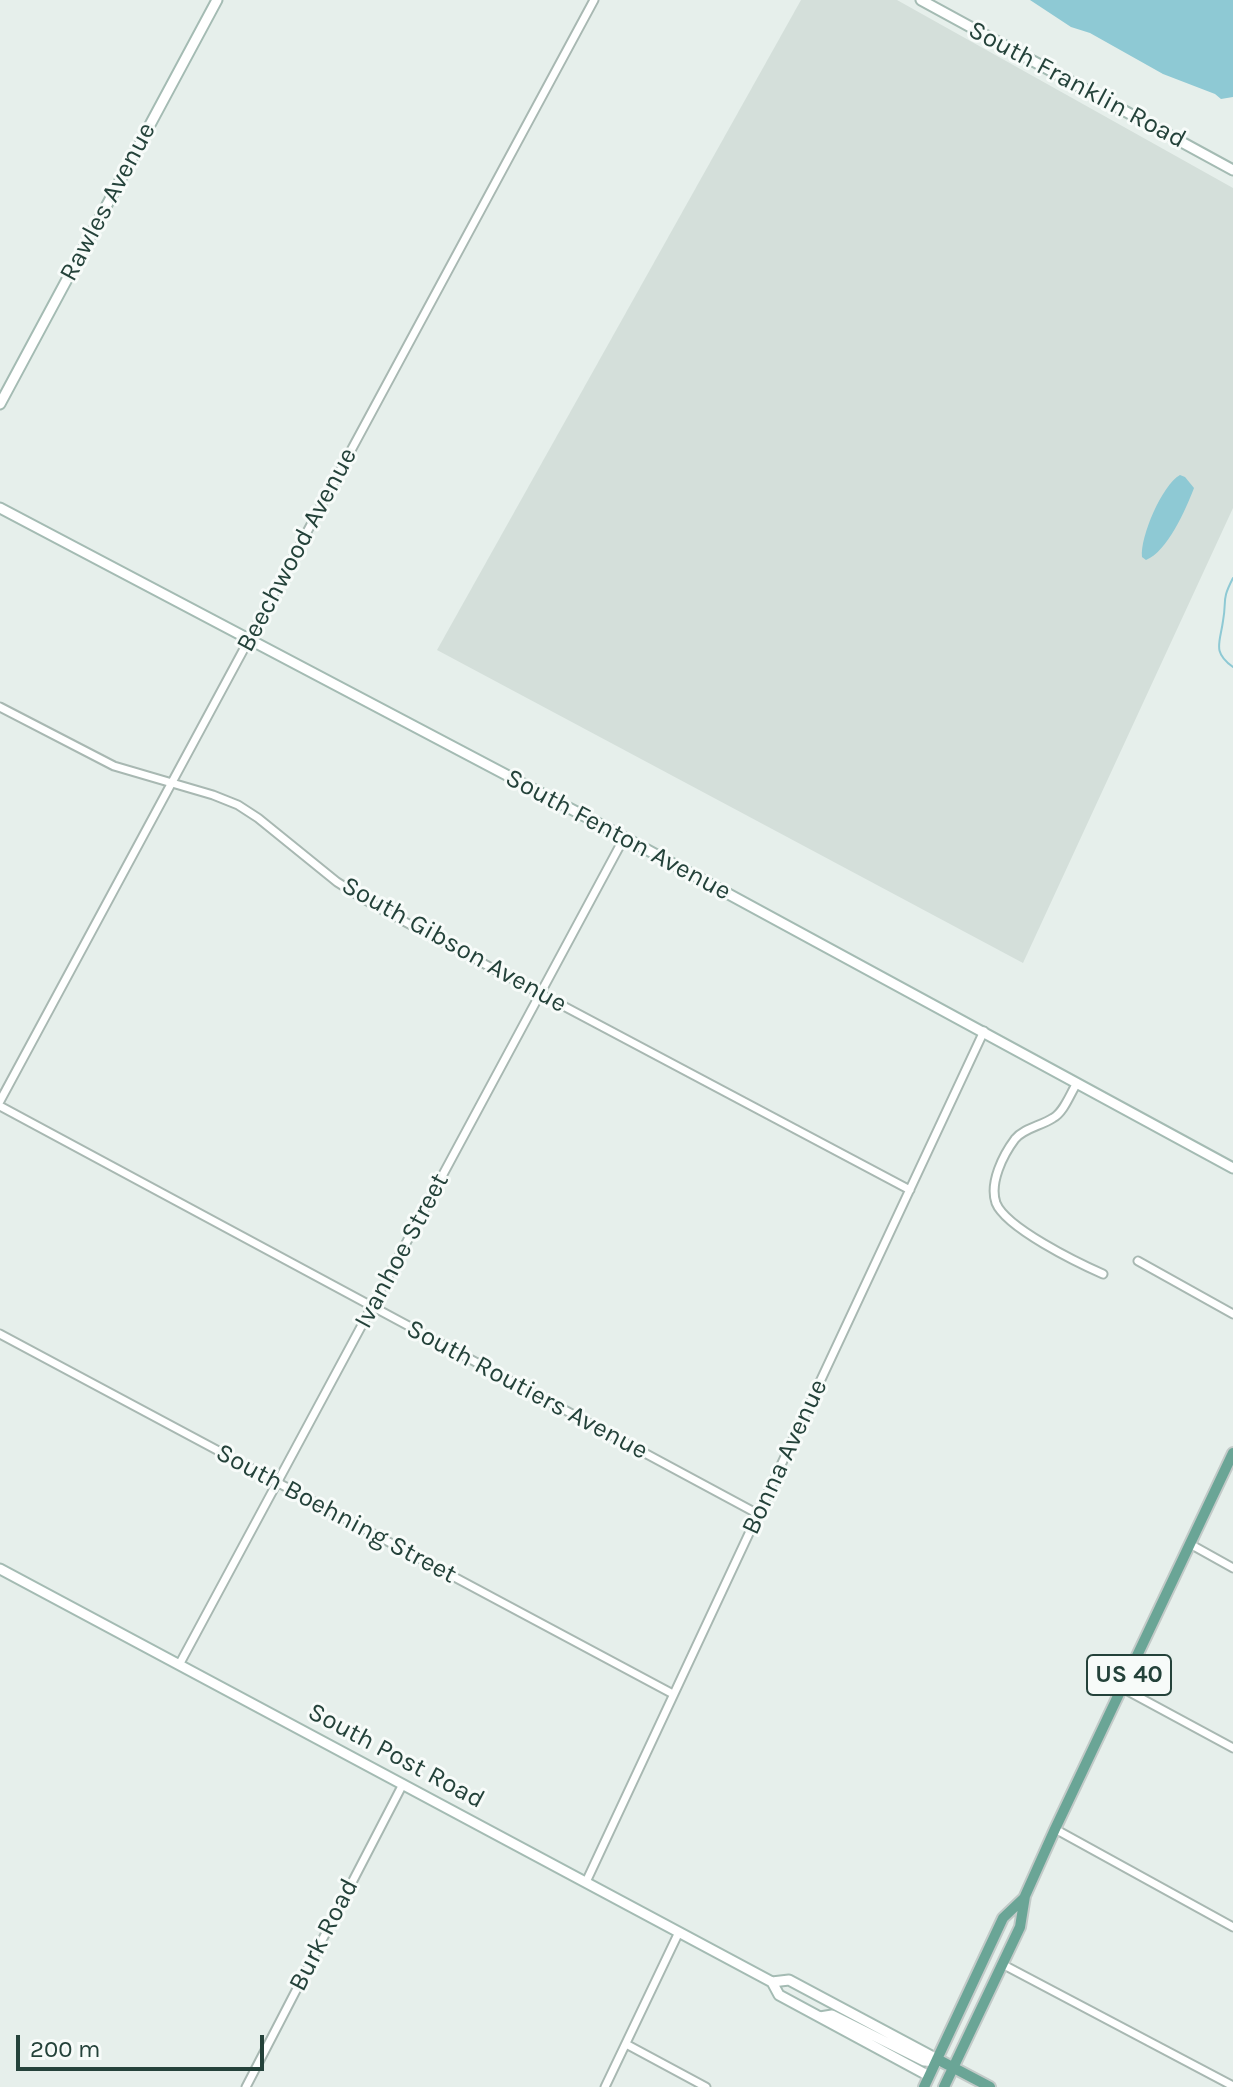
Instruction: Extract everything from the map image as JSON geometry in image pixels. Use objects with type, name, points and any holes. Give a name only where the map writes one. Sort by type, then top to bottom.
[{"type":"main road","name":"US 40","points":[[943,2063],[959,2056],[1020,1927],[1025,1896],[1055,1829],[1233,1453]]},
{"type":"main road","name":"US 40","points":[[941,2083],[943,2063],[1003,1918],[1025,1896]]},
{"type":"main road","name":"US 40","points":[[941,2083],[943,2063]]},
{"type":"main road","points":[[943,2063],[990,2087]]},
{"type":"main road","name":"US 40","points":[[924,2087],[941,2083]]},
{"type":"street","name":"Rawles Avenue","points":[[0,404],[217,0]]},
{"type":"street","name":"Beechwood Avenue","points":[[0,1104],[594,0]]},
{"type":"street","name":"South Franklin Road","points":[[921,0],[1233,170]]},
{"type":"street","name":"South Fenton Avenue","points":[[0,508],[624,838],[1233,1168]]},
{"type":"street","name":"South Gibson Avenue","points":[[0,707],[107,763],[221,797],[242,807],[328,876],[363,899],[910,1190]]},
{"type":"street","name":"Ivanhoe Street","points":[[179,1665],[624,838]]},
{"type":"street","name":"Bonna Avenue","points":[[586,1882],[984,1031]]},
{"type":"street","points":[[1077,1083],[1056,1117],[1022,1133],[1015,1140],[995,1181],[995,1197],[1004,1215],[1029,1235],[1103,1274]]},
{"type":"street","name":"South Routiers Avenue","points":[[0,1104],[758,1514]]},
{"type":"street","points":[[1138,1261],[1233,1314]]},
{"type":"street","name":"South Boehning Street","points":[[0,1334],[673,1694]]},
{"type":"street","points":[[1190,1544],[1233,1568]]},
{"type":"street","name":"South Post Road","points":[[0,1569],[772,1982],[779,1995],[941,2083]]},
{"type":"street","points":[[1122,1688],[1233,1748]]},
{"type":"street","name":"Burk Road","points":[[246,2087],[403,1784]]},
{"type":"street","points":[[1055,1829],[1233,1927]]},
{"type":"street","points":[[605,2087],[679,1932]]},
{"type":"street","points":[[1002,1964],[1233,2086]]},
{"type":"street","name":"South Post Road","points":[[772,1982],[789,1980],[943,2063]]},
{"type":"street","points":[[820,2017],[832,2015],[924,2061],[943,2063]]},
{"type":"street","points":[[626,2044],[706,2087]]},
{"type":"shaded area","points":[[801,0],[897,0],[1233,188],[1233,508],[1023,963],[437,650]]},
{"type":"water","points":[[1030,0],[1233,0],[1233,97],[1221,99],[1163,74],[1090,33],[1071,27]]},
{"type":"water","points":[[1180,475],[1194,488],[1191,497],[1168,539],[1146,560],[1142,557],[1142,548],[1148,525],[1166,489]]},
{"type":"waterway","points":[[1233,578],[1226,596],[1219,647],[1222,657],[1233,667]]}]
